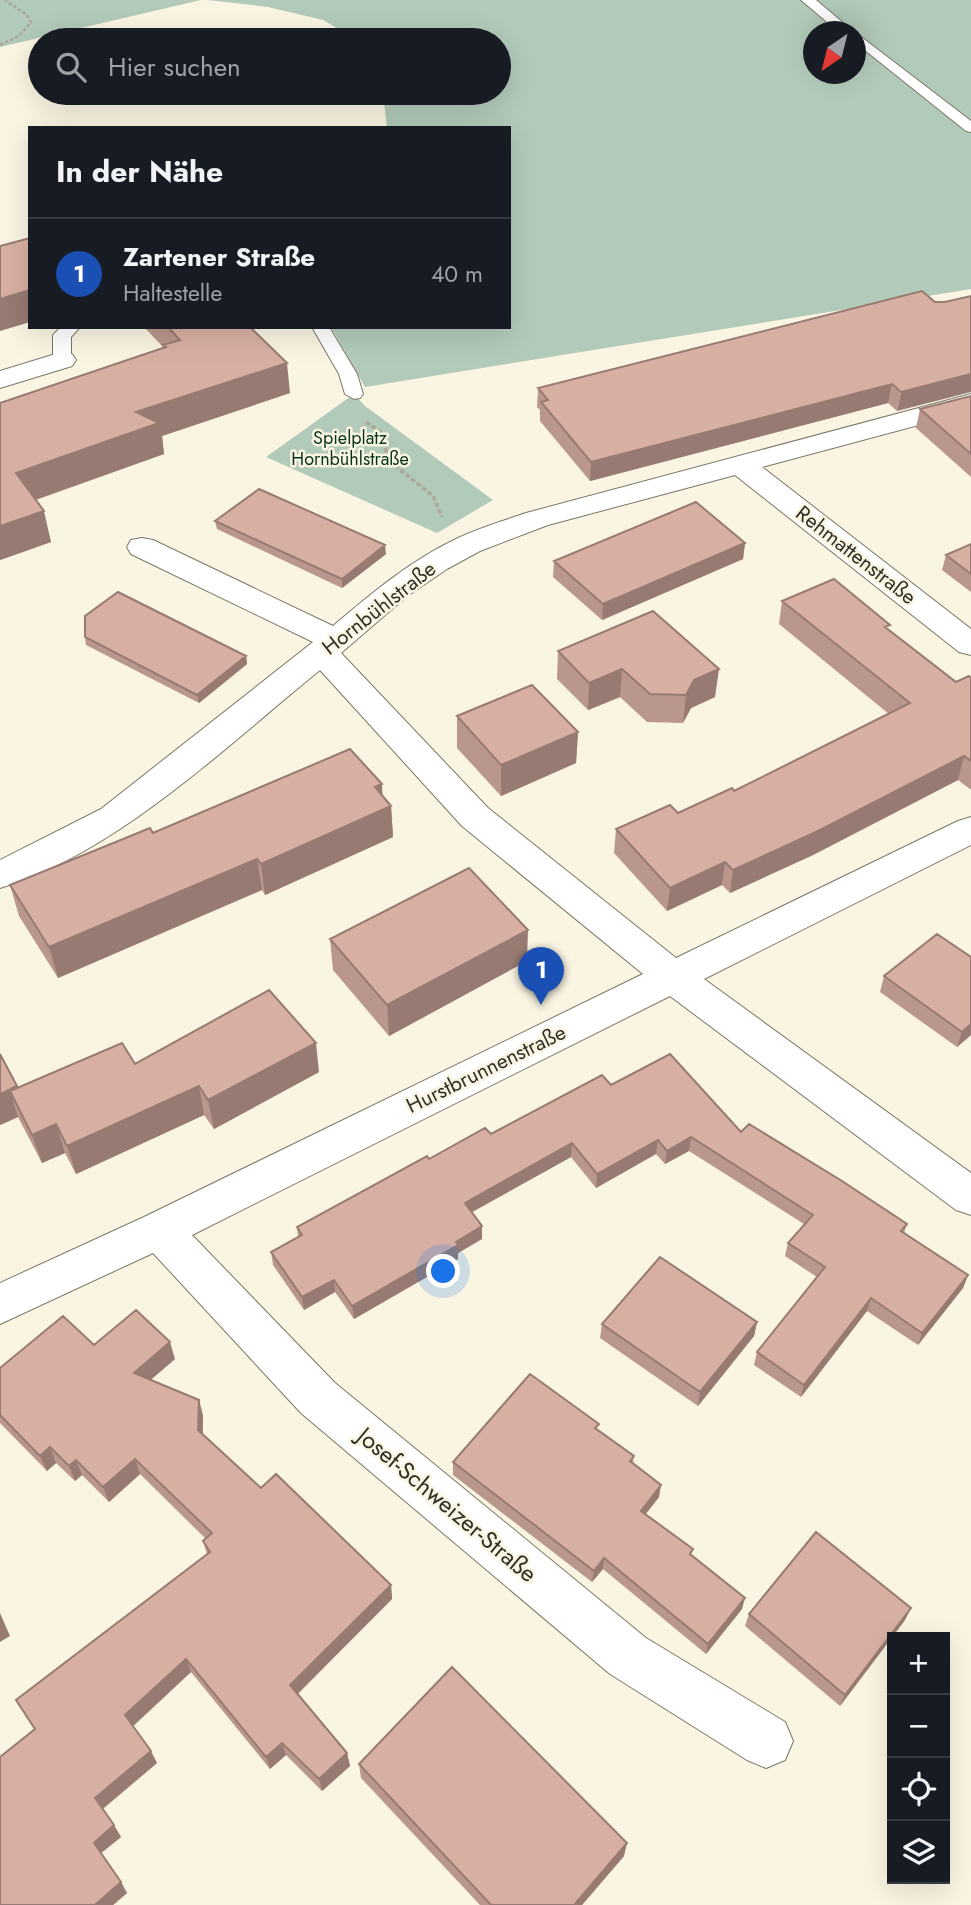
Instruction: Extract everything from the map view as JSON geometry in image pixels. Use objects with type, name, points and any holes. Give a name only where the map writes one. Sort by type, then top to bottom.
[{"type":"street","points":[[0,380],[62,360]]},
{"type":"street","name":"Hornbühlstraße","points":[[0,875],[114,818],[395,590],[469,544],[537,519],[971,402]]},
{"type":"street","name":"Rehmattenstraße","points":[[741,465],[971,645]]},
{"type":"street","points":[[142,547],[329,646],[475,817],[673,977],[971,1198]]},
{"type":"street","name":"Hurstbrunnenstraße","points":[[0,1304],[159,1230],[971,830]]},
{"type":"street","name":"Josef-Schweizer-Straße","points":[[159,1230],[318,1398],[628,1656],[766,1741]]},
{"type":"lane","points":[[808,0],[834,21]]},
{"type":"lane","points":[[866,45],[971,128]]},
{"type":"lane","points":[[62,360],[62,335],[70,329]]},
{"type":"lane","points":[[321,329],[348,374],[354,394]]},
{"type":"path","points":[[0,45],[19,37],[31,22],[27,15],[5,0]]},
{"type":"path","points":[[354,394],[362,420],[382,433],[388,460],[433,496],[445,527],[469,544]]},
{"type":"green space","points":[[0,0],[201,0],[81,28],[28,28],[28,40],[0,47]]},
{"type":"green space","points":[[208,0],[971,0],[971,289],[365,387],[332,329],[511,329],[511,126],[387,126],[384,105],[511,105],[511,28],[337,28],[323,20],[268,7]]},
{"type":"green space","name":"Spielplatz Hornbühlstraße","points":[[354,394],[365,406],[493,500],[437,533],[266,457]]},
{"type":"building","points":[[28,239],[28,291],[0,299],[0,246]]},
{"type":"building","points":[[922,291],[935,302],[971,296],[971,374],[901,392],[892,384],[591,462],[541,402],[548,400],[538,388]]},
{"type":"building","points":[[170,329],[252,329],[287,363],[136,412],[159,423],[16,473],[44,511],[0,526],[0,403],[180,340]]},
{"type":"building","points":[[971,396],[971,454],[920,409]]},
{"type":"building","points":[[259,489],[385,545],[342,579],[215,521]]},
{"type":"building","points":[[696,502],[745,543],[603,604],[554,561]]},
{"type":"building","points":[[971,544],[971,574],[946,555]]},
{"type":"building","points":[[834,579],[890,625],[885,627],[956,682],[969,676],[971,678],[971,761],[964,756],[818,831],[733,870],[725,862],[670,888],[616,829],[670,805],[678,813],[732,788],[734,791],[910,703],[782,601]]},
{"type":"building","points":[[118,592],[246,656],[197,695],[85,637],[85,616]]},
{"type":"building","points":[[653,611],[719,669],[694,680],[686,695],[650,694],[622,669],[589,683],[558,651]]},
{"type":"building","points":[[532,685],[578,732],[501,765],[457,716]]},
{"type":"building","points":[[350,749],[382,784],[375,787],[391,806],[261,864],[257,859],[49,947],[10,885],[150,828],[153,833]]},
{"type":"building","points":[[469,868],[528,930],[387,1005],[330,939]]},
{"type":"building","points":[[937,934],[971,957],[971,1024],[962,1032],[884,976]]},
{"type":"building","points":[[269,990],[316,1043],[208,1100],[199,1086],[67,1146],[56,1124],[32,1135],[10,1091],[122,1043],[135,1064]]},
{"type":"building","points":[[0,1054],[17,1086],[0,1094]]},
{"type":"building","points":[[670,1054],[741,1132],[749,1124],[842,1181],[907,1224],[901,1231],[968,1275],[922,1333],[871,1298],[804,1385],[757,1352],[825,1267],[788,1243],[813,1215],[691,1137],[667,1151],[658,1140],[597,1174],[572,1143],[465,1203],[482,1226],[456,1242],[458,1245],[352,1306],[334,1280],[302,1297],[271,1252],[302,1235],[297,1227],[427,1156],[429,1159],[485,1128],[491,1134],[602,1075],[611,1085]]},
{"type":"building","points":[[660,1257],[757,1322],[700,1392],[602,1324]]},
{"type":"building","points":[[136,1310],[170,1342],[134,1373],[199,1400],[198,1430],[261,1488],[276,1474],[391,1585],[290,1685],[347,1753],[319,1779],[282,1743],[266,1757],[186,1659],[125,1715],[151,1751],[95,1798],[114,1825],[94,1843],[121,1882],[95,1905],[0,1905],[0,1757],[35,1729],[16,1700],[210,1552],[203,1541],[212,1533],[135,1459],[103,1487],[76,1460],[69,1466],[50,1447],[40,1456],[0,1415],[0,1368],[63,1316],[94,1345]]},
{"type":"building","points":[[530,1374],[599,1424],[595,1428],[634,1456],[630,1461],[661,1485],[641,1511],[693,1549],[690,1554],[745,1598],[708,1644],[604,1558],[594,1571],[453,1462]]},
{"type":"building","points":[[816,1532],[911,1608],[893,1632],[887,1632],[887,1640],[845,1695],[749,1614]]},
{"type":"building","points":[[452,1667],[627,1843],[574,1905],[491,1905],[359,1764]]},
{"type":"place","name":"Zartener Straße","points":[[541,1005]]}]
